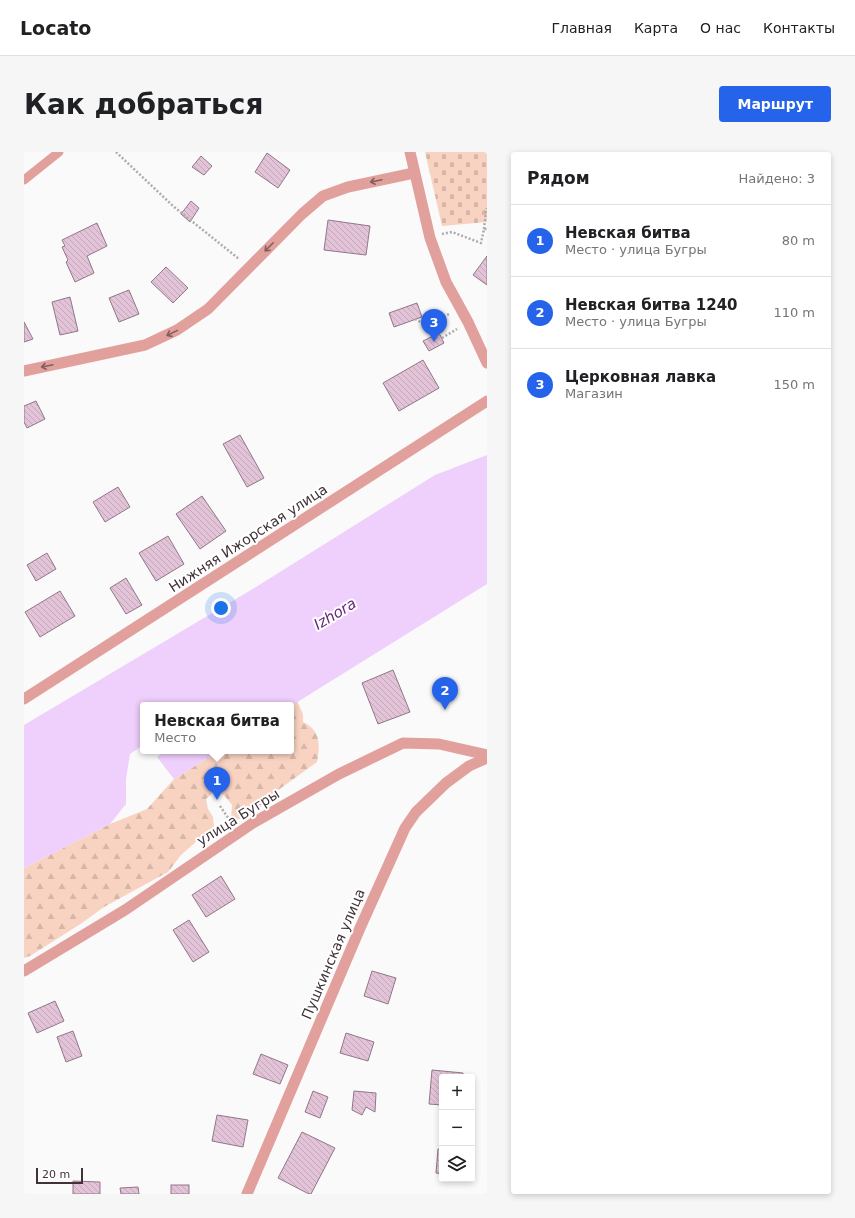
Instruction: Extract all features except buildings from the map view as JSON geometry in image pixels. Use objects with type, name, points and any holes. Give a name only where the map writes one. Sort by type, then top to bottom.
[{"type":"street","points":[[410,152],[430,238],[446,282],[468,322],[487,363]]},
{"type":"street","points":[[24,371],[145,345],[177,330],[208,308],[302,214],[323,196],[348,186],[414,173]]},
{"type":"street","name":"Нижняя Ижорская улица","points":[[24,699],[487,401]]},
{"type":"street","name":"улица Бугры","points":[[24,971],[125,910],[253,823],[339,774],[404,743],[439,744],[487,756]]},
{"type":"street","name":"Пушкинская улица","points":[[247,1194],[360,928],[405,828],[416,812],[446,783],[469,766],[487,756]]},
{"type":"lane","points":[[24,180],[59,152]]},
{"type":"path","points":[[116,152],[173,206],[249,267]]},
{"type":"path","points":[[430,238],[452,232],[481,243],[486,229],[487,208]]},
{"type":"path","points":[[415,319],[426,325],[460,308]]},
{"type":"path","points":[[442,338],[468,322]]},
{"type":"path","points":[[220,806],[238,833]]},
{"type":"green space","points":[[425,152],[487,152],[487,222],[442,226]]},
{"type":"green space","points":[[297,701],[303,714],[303,722],[313,729],[318,739],[319,750],[317,762],[270,796],[247,819],[231,819],[232,805],[224,795],[215,791],[206,799],[208,809],[213,817],[214,826],[181,855],[168,872],[104,907],[82,923],[30,956],[24,958],[24,868],[110,824],[147,809],[174,779],[214,754],[294,754],[294,704]]},
{"type":"water","name":"Izhora","points":[[487,455],[487,584],[294,704],[294,702],[140,702],[140,747],[130,754],[126,779],[126,804],[110,824],[24,868],[24,725],[251,590],[435,475]]},
{"type":"water","points":[[161,754],[214,754],[174,779],[157,757]]},
{"type":"place","name":"Церковная лавка","points":[[434,342]]},
{"type":"place","name":"Невская битва 1240","points":[[445,710]]},
{"type":"place","name":"Невская битва","points":[[217,800]]}]
